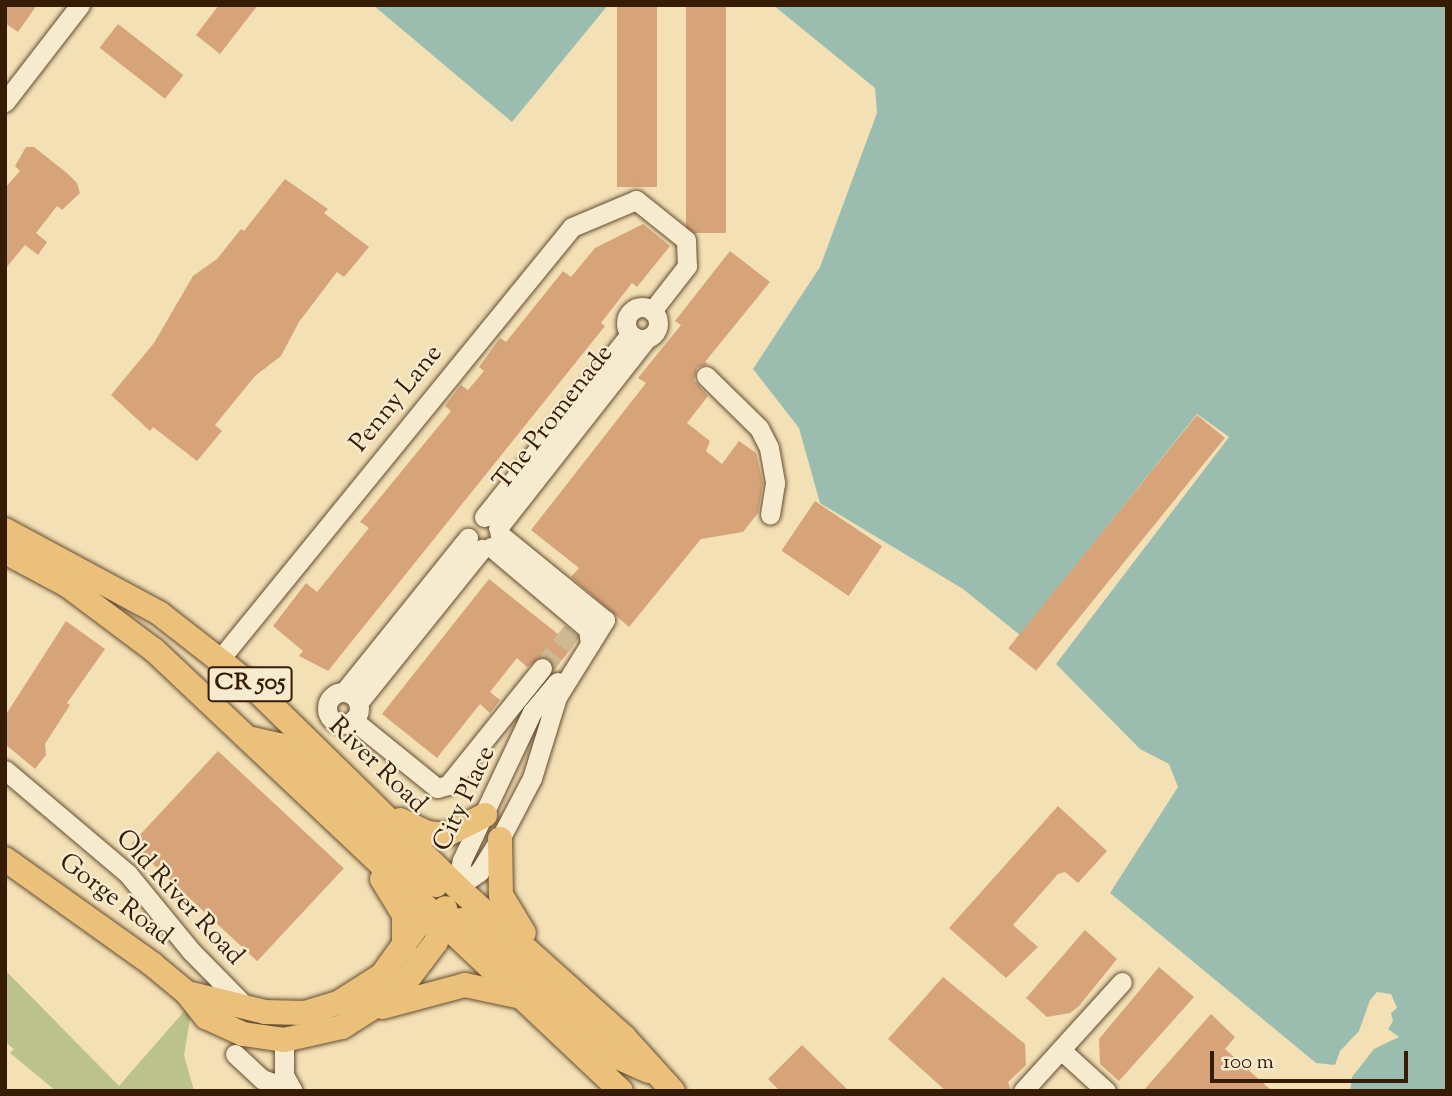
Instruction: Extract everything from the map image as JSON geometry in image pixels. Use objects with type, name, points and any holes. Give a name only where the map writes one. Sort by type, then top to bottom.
[{"type":"main road","name":"River Road","points":[[5,530],[159,613],[220,659],[382,811],[457,887],[624,1037],[652,1072],[673,1091]]},
{"type":"main road","name":"CR 505","points":[[5,552],[67,585],[113,617],[252,739],[272,765],[621,1091]]},
{"type":"main road","points":[[252,739],[279,745],[294,756],[428,880],[457,887]]},
{"type":"main road","points":[[382,811],[428,833],[446,835],[485,815]]},
{"type":"main road","points":[[500,839],[500,895],[549,967]]},
{"type":"main road","points":[[356,842],[395,896],[404,915],[404,947]]},
{"type":"main road","name":"Gorge Road","points":[[5,859],[187,993],[206,1017],[243,1034],[284,1040],[342,1027],[375,1009],[399,991],[436,942],[439,919],[457,887]]},
{"type":"main road","points":[[439,919],[476,925],[587,1033],[615,1056],[652,1072]]},
{"type":"main road","name":"Gorge Road","points":[[187,993],[215,997],[249,1009],[286,1015],[338,1003],[382,975],[420,922],[439,919]]},
{"type":"main road","points":[[375,1009],[465,985],[521,997]]},
{"type":"street","points":[[5,103],[80,5]]},
{"type":"street","name":"Penny Lane","points":[[220,659],[561,238],[572,227],[636,200],[686,240],[689,253],[687,266],[652,311],[658,324],[638,336]]},
{"type":"street","name":"The Promenade","points":[[352,705],[487,535],[638,336]]},
{"type":"street","points":[[706,376],[759,428],[769,448],[775,483],[770,515]]},
{"type":"street","name":"City Place","points":[[457,887],[462,860],[532,712],[572,669],[605,620],[487,535]]},
{"type":"street","name":"City Place","points":[[352,705],[437,789],[448,785],[542,668]]},
{"type":"street","name":"City Place","points":[[457,887],[479,873],[500,839],[531,778],[557,698],[572,669]]},
{"type":"street","name":"Old River Road","points":[[5,770],[128,874],[191,951],[249,1009]]},
{"type":"street","points":[[1023,1091],[1122,982]]},
{"type":"street","points":[[284,1040],[284,1075],[291,1090]]},
{"type":"street","points":[[1061,1049],[1106,1091]]},
{"type":"street","points":[[235,1054],[262,1079],[291,1090]]},
{"type":"green space","points":[[5,970],[119,1086],[193,1001],[184,1055],[194,1091],[56,1091],[10,1053],[14,1049],[5,1042]]},
{"type":"shaded area","points":[[373,5],[608,5],[512,122]]},
{"type":"shaded area","points":[[773,5],[1447,5],[1447,1091],[1350,1091],[1352,1077],[1374,1049],[1399,1037],[1388,1029],[1393,1021],[1391,1013],[1397,1008],[1391,994],[1377,992],[1370,1000],[1359,1031],[1340,1051],[1335,1065],[1316,1063],[1110,893],[1178,787],[1169,764],[1140,749],[1056,664],[1229,437],[1197,414],[1020,635],[963,589],[820,503],[799,428],[753,369],[820,267],[877,113],[875,88]]},
{"type":"building","points":[[5,5],[37,5],[18,32],[5,23]]},
{"type":"building","points":[[219,5],[258,5],[220,54],[196,35]]},
{"type":"building","points":[[617,5],[657,5],[657,187],[617,187]]},
{"type":"building","points":[[686,5],[726,5],[726,233],[686,233]]},
{"type":"building","points":[[118,24],[183,75],[165,99],[100,48]]},
{"type":"building","points":[[26,147],[34,147],[67,173],[77,183],[80,193],[62,210],[57,206],[36,233],[47,242],[38,255],[25,245],[5,269],[5,188],[20,171],[15,166]]},
{"type":"building","points":[[285,179],[328,209],[324,213],[369,247],[344,277],[337,272],[299,322],[281,356],[255,376],[215,425],[222,431],[197,461],[153,427],[150,431],[111,395],[154,343],[193,276],[217,259],[241,229],[244,231]]},
{"type":"building","points":[[643,224],[670,246],[637,287],[632,283],[601,323],[605,326],[328,671],[299,656],[303,651],[273,626],[306,583],[317,592],[369,528],[360,522],[451,411],[445,406],[461,385],[468,390],[484,371],[479,367],[500,338],[506,342],[563,271],[571,277],[595,248]]},
{"type":"building","points":[[730,251],[770,282],[705,362],[708,364],[697,368],[694,380],[708,396],[687,423],[710,441],[706,451],[722,464],[739,441],[756,453],[763,483],[758,513],[743,532],[701,539],[629,627],[571,577],[579,568],[531,530],[646,383],[638,378],[681,325],[675,321]]},
{"type":"building","points":[[1197,415],[1225,438],[1036,671],[1008,648]]},
{"type":"building","points":[[815,501],[882,546],[849,596],[781,551]]},
{"type":"building","points":[[489,579],[573,646],[554,670],[545,656],[527,667],[517,658],[490,692],[500,700],[490,713],[480,704],[437,758],[382,714]]},
{"type":"building","points":[[66,621],[105,649],[67,703],[70,705],[45,744],[46,755],[35,769],[5,744],[5,716]]},
{"type":"building","points":[[218,751],[344,868],[257,961],[131,844]]},
{"type":"building","points":[[1058,806],[1107,851],[1078,883],[1065,872],[1058,874],[1013,925],[1038,947],[1006,978],[949,928]]},
{"type":"building","points":[[1085,930],[1117,959],[1079,1006],[1070,1013],[1047,1017],[1026,998]]},
{"type":"building","points":[[1159,967],[1194,997],[1119,1081],[1100,1064],[1099,1039]]},
{"type":"building","points":[[943,977],[1025,1044],[1026,1065],[1008,1082],[1011,1091],[946,1091],[888,1039]]},
{"type":"building","points":[[1211,1014],[1235,1037],[1225,1049],[1272,1091],[1143,1091]]},
{"type":"building","points":[[802,1045],[849,1091],[780,1091],[768,1079]]},
{"type":"tunnel","points":[[542,668],[590,609]]}]
